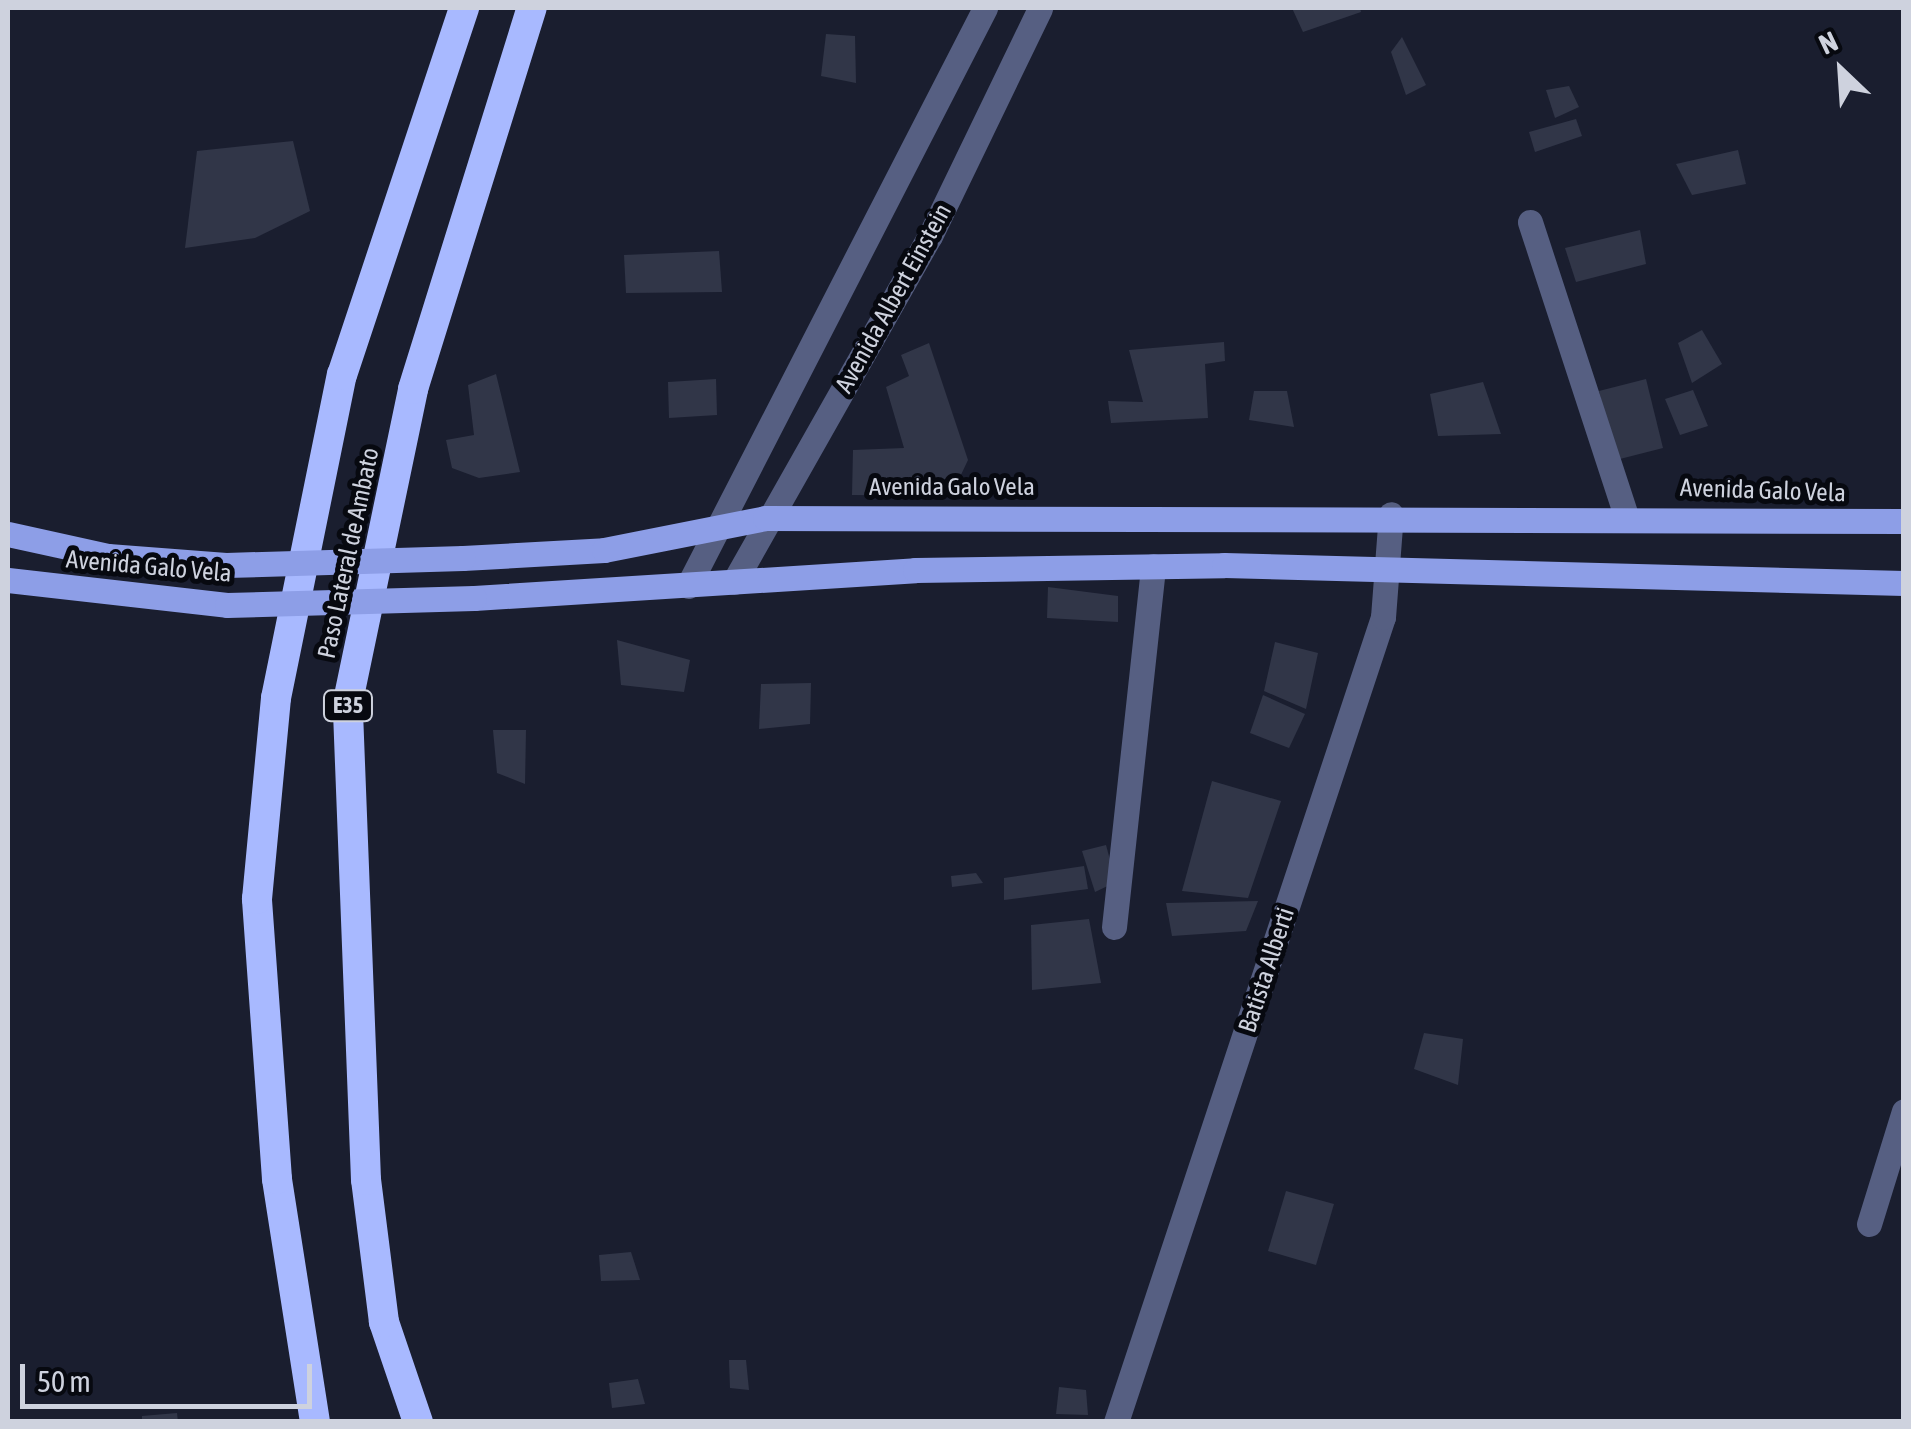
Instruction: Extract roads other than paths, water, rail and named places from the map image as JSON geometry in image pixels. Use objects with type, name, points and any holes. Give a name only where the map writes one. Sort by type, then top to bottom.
[{"type":"highway","name":"Paso Lateral de Ambato","points":[[315,1422],[276,1179],[258,898],[276,698],[342,375],[464,8]]},
{"type":"highway","name":"Paso Lateral de Ambato","points":[[418,1422],[384,1322],[366,1180],[348,701],[413,389],[532,8]]},
{"type":"main road","name":"Avenida Galo Vela","points":[[8,534],[108,556],[226,564],[604,550],[718,520],[764,518],[1391,514],[1904,520]]},
{"type":"main road","name":"Avenida Galo Vela","points":[[8,580],[227,605],[474,598],[734,582],[1153,566],[1392,568],[1904,583]]},
{"type":"street","name":"Avenida Albert Einstein","points":[[688,586],[718,520],[876,234],[985,8]]},
{"type":"street","name":"Avenida Albert Einstein","points":[[734,582],[764,518],[930,236],[1040,8]]},
{"type":"street","points":[[1530,222],[1626,515]]},
{"type":"street","name":"Batista Alberti","points":[[1116,1422],[1392,568],[1391,514]]},
{"type":"street","points":[[1114,927],[1153,566]]},
{"type":"street","points":[[1869,1224],[1904,1112]]}]
